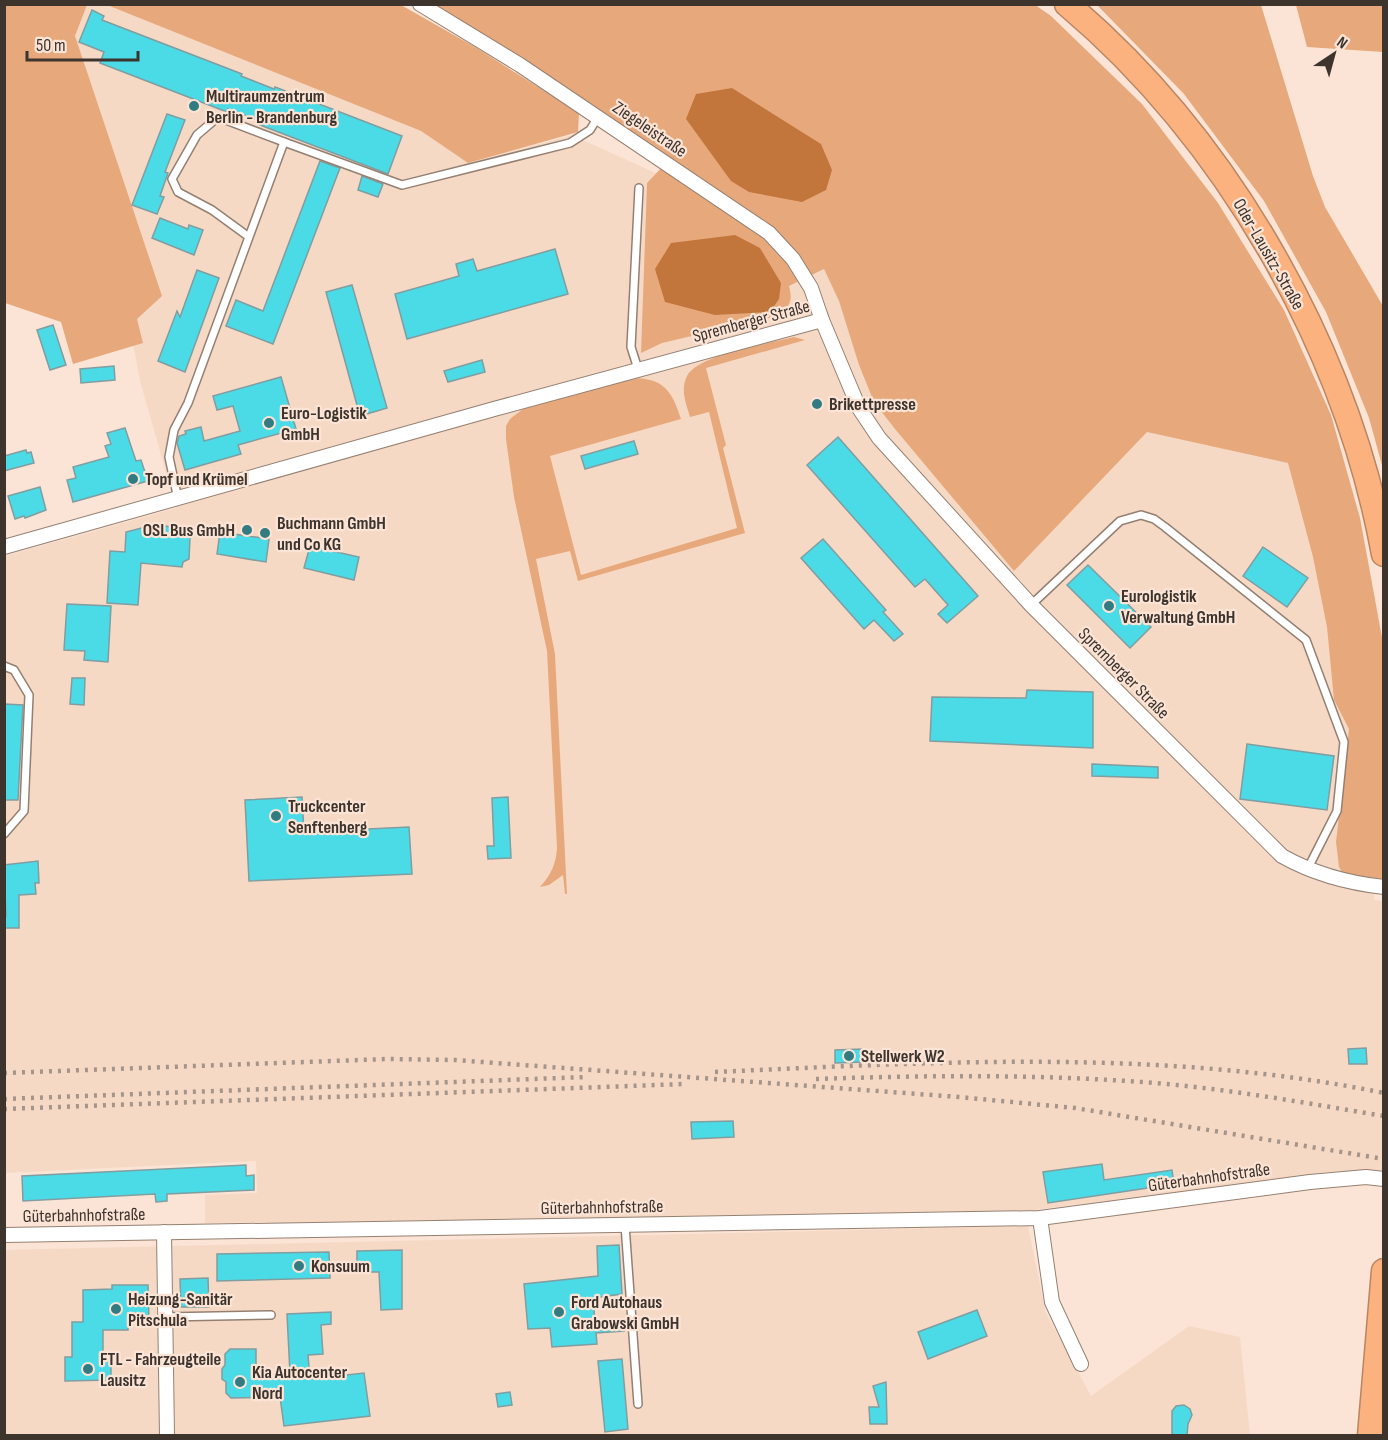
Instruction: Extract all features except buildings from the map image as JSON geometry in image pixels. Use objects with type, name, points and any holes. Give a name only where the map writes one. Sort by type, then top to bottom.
[{"type":"highway","name":"Oder-Lausitz-Straße","points":[[1067,4],[1128,61],[1177,117],[1218,168],[1274,257],[1313,332],[1356,440],[1373,499],[1383,554]]},
{"type":"highway","points":[[1370,1436],[1383,1271]]},
{"type":"street","name":"Ziegeleistraße","points":[[420,4],[520,65],[769,233],[793,258],[811,288],[822,320]]},
{"type":"street","name":"Spremberger Straße","points":[[4,548],[639,369],[822,320],[859,408],[879,438],[1030,606],[1282,856],[1306,870],[1352,883],[1383,887]]},
{"type":"street","name":"Güterbahnhofstraße","points":[[4,1235],[1040,1218],[1310,1182],[1366,1177],[1383,1179]]},
{"type":"street","points":[[1040,1218],[1052,1302],[1081,1364]]},
{"type":"street","name":"Güterbahnhofstraße","points":[[164,1232],[167,1436]]},
{"type":"lane","points":[[249,237],[212,210],[178,192],[172,179],[196,135],[218,117],[402,186],[570,143],[590,130],[598,117]]},
{"type":"lane","points":[[178,499],[169,457],[174,430],[188,404],[284,142]]},
{"type":"lane","points":[[639,188],[631,348],[639,369]]},
{"type":"lane","points":[[1030,606],[1120,521],[1141,515],[1154,519],[1166,527],[1306,640],[1344,742],[1337,812],[1306,870]]},
{"type":"lane","points":[[4,666],[14,670],[29,695],[24,812],[4,834]]},
{"type":"lane","points":[[625,1225],[638,1404]]},
{"type":"lane","points":[[164,1317],[271,1315]]},
{"type":"shaded area","points":[[5,4],[87,5],[75,36],[162,296],[137,319],[143,343],[73,364],[61,322],[5,303]]},
{"type":"shaded area","points":[[1034,4],[1051,16],[1142,104],[1218,203],[1284,310],[1331,415],[1360,518],[1383,643],[1383,879],[1343,874],[1339,867],[1336,842],[1349,729],[1334,700],[1327,627],[1313,557],[1288,463],[1147,432],[1014,571],[874,402],[859,365],[839,301],[824,269],[789,286],[791,296],[789,303],[777,316],[662,343],[641,353],[647,183],[663,166],[429,5]]},
{"type":"shaded area","points":[[87,5],[107,5],[421,131],[468,163],[572,135],[741,212],[805,279],[824,269],[1246,282],[1381,758],[1374,900],[1384,901],[1383,1170],[1327,1172],[1197,1191],[1030,1210],[888,1216],[266,1226],[266,1222],[205,1223],[205,1195],[257,1193],[256,1161],[5,1173],[5,556],[176,508],[140,381],[75,36]]},
{"type":"shaded area","points":[[107,5],[401,5],[475,47],[579,113],[578,132],[468,163],[421,131]]},
{"type":"shaded area","points":[[1097,5],[1261,5],[1313,176],[1325,207],[1383,306],[1383,469],[1369,418],[1326,312],[1264,201],[1184,94]]},
{"type":"shaded area","points":[[1296,5],[1383,5],[1383,52],[1307,47]]},
{"type":"shaded area","points":[[732,88],[821,144],[832,170],[826,190],[802,202],[749,192],[731,181],[686,119],[696,94]]},
{"type":"shaded area","points":[[735,235],[760,248],[781,283],[779,299],[770,312],[715,315],[665,302],[655,269],[671,243]]},
{"type":"shaded area","points":[[794,337],[805,340],[706,368],[726,445],[723,448],[745,533],[578,581],[570,551],[536,559],[555,654],[567,894],[565,894],[563,875],[549,885],[540,887],[552,869],[557,848],[547,651],[514,497],[506,426],[510,419],[523,409],[632,378],[652,380],[665,388],[674,401],[681,419],[550,456],[581,575],[737,528],[709,412],[690,417],[684,396],[685,381],[693,369],[719,356]]},
{"type":"shaded area","points":[[1028,1226],[1046,1313],[1091,1396],[1189,1326],[1240,1337],[1250,1435],[5,1435],[4,1250]]},
{"type":"railway","points":[[4,1073],[387,1059],[455,1060],[959,1097],[1075,1108],[1384,1159]]},
{"type":"railway","points":[[715,1072],[966,1062],[1134,1064],[1218,1069],[1301,1079],[1384,1093]]},
{"type":"railway","points":[[816,1079],[992,1076],[1079,1078],[1222,1090],[1384,1116]]},
{"type":"railway","points":[[4,1099],[586,1077]]},
{"type":"railway","points":[[4,1109],[684,1084]]},
{"type":"place","name":"Multiraumzentrum Berlin - Brandenburg","points":[[194,106]]},
{"type":"place","name":"Brikettpresse","points":[[817,404]]},
{"type":"place","name":"Euro-Logistik GmbH","points":[[269,423]]},
{"type":"place","name":"Topf und Krümel","points":[[133,479]]},
{"type":"place","name":"OSL Bus GmbH","points":[[247,530]]},
{"type":"place","name":"Buchmann GmbH und Co KG","points":[[265,533]]},
{"type":"place","name":"Eurologistik Verwaltung GmbH","points":[[1109,606]]},
{"type":"place","name":"Truckcenter Senftenberg","points":[[276,816]]},
{"type":"place","name":"Stellwerk W2","points":[[849,1056]]},
{"type":"place","name":"Konsuum","points":[[299,1266]]},
{"type":"place","name":"Heizung-Sanitär Pitschula","points":[[116,1309]]},
{"type":"place","name":"Ford Autohaus Grabowski GmbH","points":[[559,1312]]},
{"type":"place","name":"FTL - Fahrzeugteile Lausitz","points":[[88,1369]]},
{"type":"place","name":"Kia Autocenter Nord","points":[[240,1382]]}]
